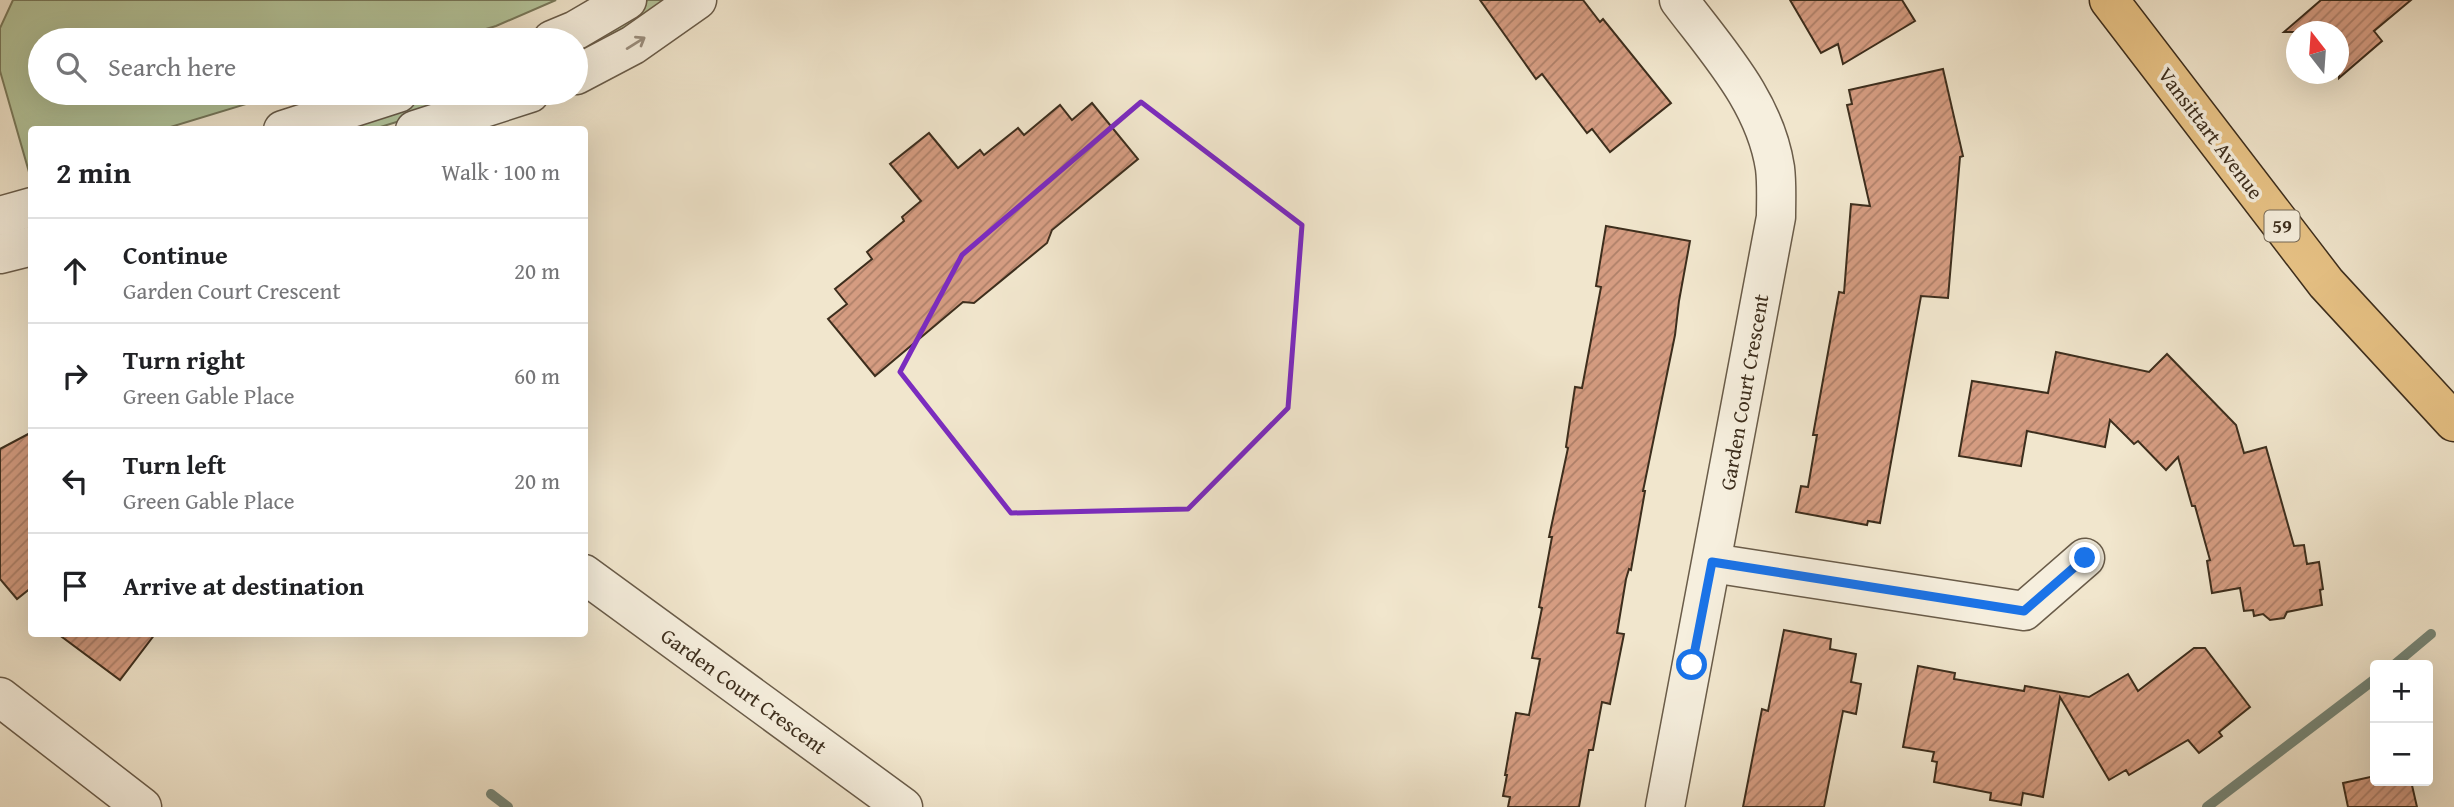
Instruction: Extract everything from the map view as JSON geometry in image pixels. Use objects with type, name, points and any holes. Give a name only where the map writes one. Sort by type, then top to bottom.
[{"type":"main road","name":"Vansittart Avenue","points":[[2126,6],[2326,283],[2454,422]]},
{"type":"street","points":[[579,28],[628,0]]},
{"type":"street","points":[[588,69],[633,46],[697,0]]},
{"type":"street","name":"Garden Court Crescent","points":[[1665,807],[1776,217],[1775,168],[1761,119],[1737,77],[1679,0]]},
{"type":"street","points":[[295,126],[361,105]]},
{"type":"street","points":[[427,126],[493,105]]},
{"type":"street","points":[[0,216],[28,208]]},
{"type":"street","points":[[0,254],[28,247]]},
{"type":"street","points":[[1712,562],[2024,611],[2085,558]]},
{"type":"street","name":"Garden Court Crescent","points":[[588,577],[903,807]]},
{"type":"street","points":[[0,697],[142,807]]},
{"type":"highlighted area","points":[[1141,102],[1302,225],[1288,408],[1188,509],[1011,513],[900,372],[962,255]]},
{"type":"green space","points":[[13,0],[556,0],[489,28],[28,28],[28,105],[243,105],[174,126],[28,126],[28,169],[0,71],[0,28]]},
{"type":"green space","points":[[648,0],[674,0],[588,51],[588,36]]},
{"type":"green space","points":[[403,105],[451,105],[384,126],[337,126]]},
{"type":"building","points":[[1480,0],[1583,0],[1600,22],[1603,19],[1671,103],[1610,152],[1592,129],[1587,133],[1542,74],[1536,79]]},
{"type":"building","points":[[1790,0],[1902,0],[1915,21],[1843,64],[1838,44],[1821,53]]},
{"type":"building","points":[[2321,0],[2411,0],[2374,31],[2382,41],[2349,69],[2349,21],[2297,21]]},
{"type":"building","points":[[1943,69],[1963,156],[1960,157],[1948,298],[1921,296],[1880,523],[1868,521],[1867,525],[1796,512],[1801,486],[1808,487],[1817,435],[1813,435],[1839,292],[1844,293],[1851,204],[1870,206],[1847,105],[1852,104],[1849,90]]},
{"type":"building","points":[[1092,103],[1138,159],[1052,230],[1047,243],[974,303],[963,302],[875,376],[828,319],[847,304],[835,289],[872,259],[867,252],[904,221],[902,217],[921,201],[890,164],[929,133],[958,168],[980,150],[984,155],[1018,128],[1024,135],[1060,105],[1072,120]]},
{"type":"building","points":[[1606,226],[1690,241],[1675,335],[1643,491],[1631,570],[1629,569],[1626,579],[1617,633],[1624,634],[1610,704],[1602,702],[1593,750],[1589,750],[1579,807],[1508,807],[1510,797],[1503,796],[1505,775],[1516,713],[1529,715],[1540,659],[1532,658],[1552,537],[1549,537],[1568,448],[1566,447],[1575,387],[1582,388],[1601,287],[1596,286]]},
{"type":"building","points":[[2056,352],[2149,372],[2167,354],[2236,425],[2244,453],[2266,447],[2294,546],[2304,545],[2307,564],[2319,562],[2323,589],[2320,590],[2322,605],[2287,612],[2284,618],[2270,620],[2263,614],[2254,616],[2253,610],[2244,611],[2240,588],[2212,593],[2207,561],[2210,560],[2178,457],[2166,470],[2138,441],[2134,444],[2110,420],[2105,447],[2027,431],[2021,466],[1959,456],[1972,381],[2048,393]]},
{"type":"building","points":[[28,434],[28,590],[17,599],[0,579],[0,449]]},
{"type":"building","points":[[1784,630],[1831,639],[1830,649],[1856,654],[1851,682],[1861,684],[1856,714],[1843,711],[1824,807],[1743,807],[1762,709],[1768,711]]},
{"type":"building","points":[[62,637],[153,637],[120,680]]},
{"type":"building","points":[[2194,648],[2205,648],[2250,707],[2219,732],[2222,736],[2199,753],[2188,740],[2129,775],[2126,770],[2109,780],[2060,697],[2043,797],[2023,793],[2021,805],[1990,800],[1991,793],[1934,782],[1937,762],[1932,761],[1934,752],[1903,747],[1918,666],[1955,673],[1954,679],[2024,691],[2025,686],[2089,697],[2128,674],[2138,691]]},
{"type":"building","points":[[2370,777],[2370,786],[2412,786],[2417,807],[2348,807],[2343,783]]},
{"type":"waterway","points":[[2400,660],[2431,634]]},
{"type":"waterway","points":[[2207,807],[2370,683]]},
{"type":"waterway","points":[[491,794],[508,807]]},
{"type":"route","points":[[1692,665],[1712,562],[2024,611],[2085,558]]}]
